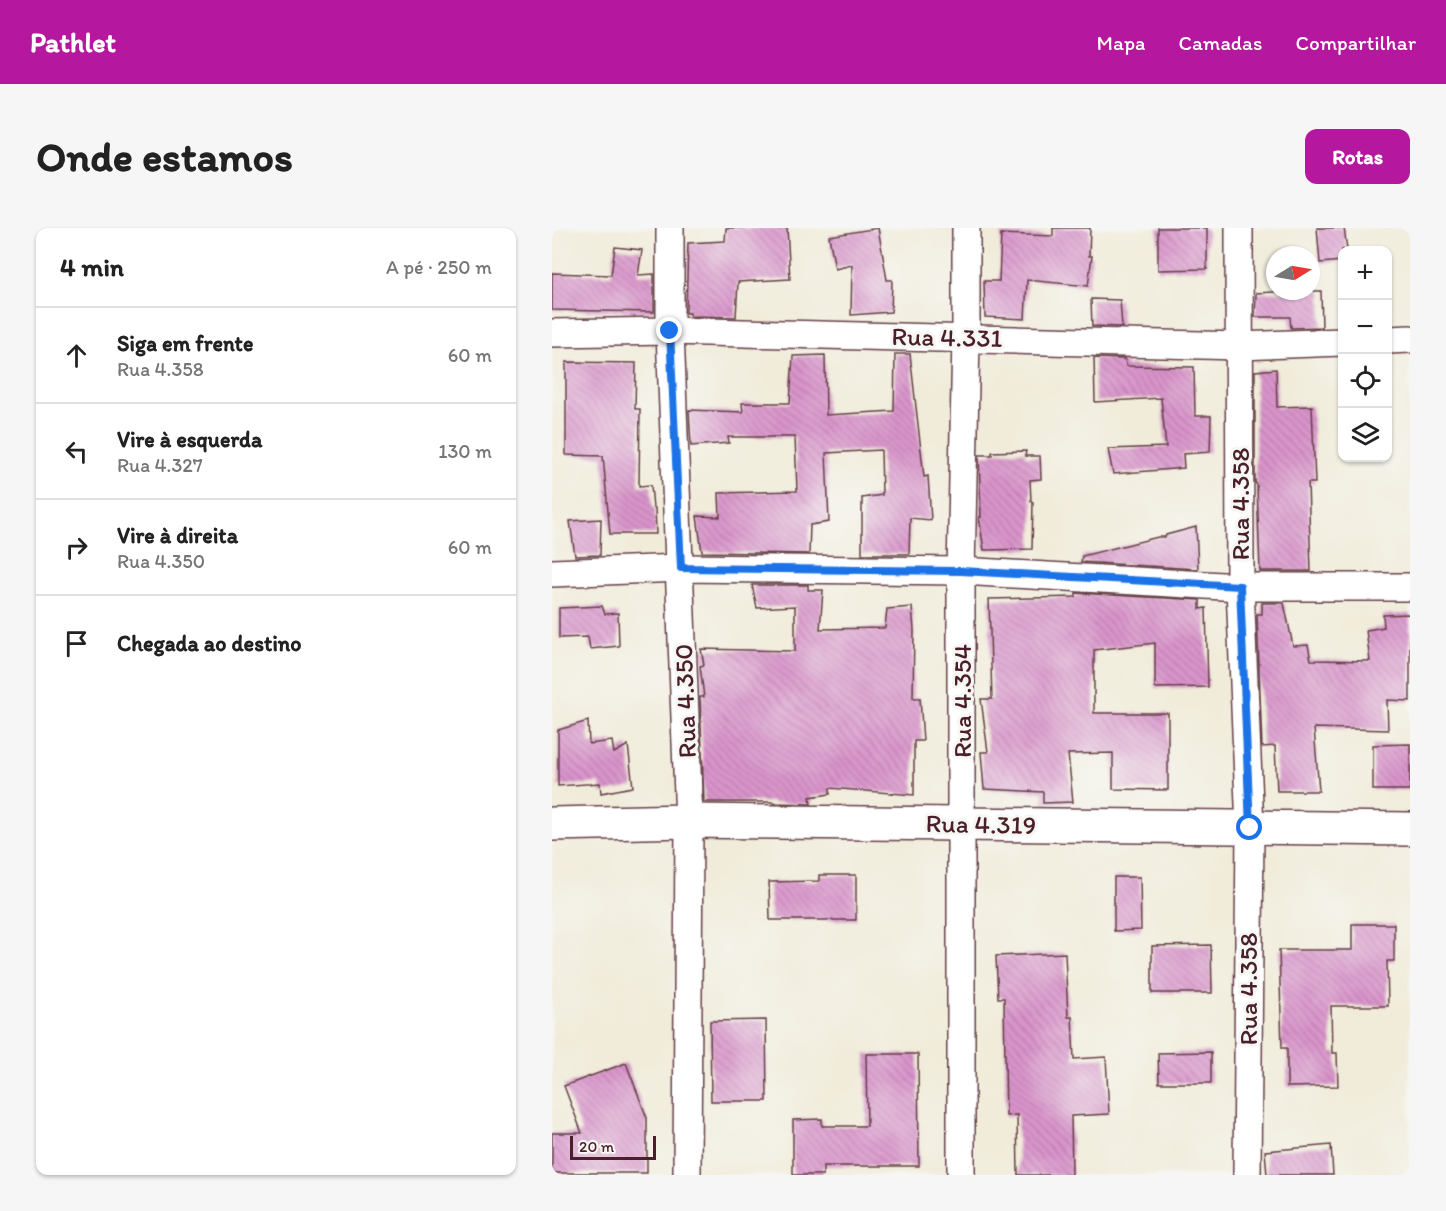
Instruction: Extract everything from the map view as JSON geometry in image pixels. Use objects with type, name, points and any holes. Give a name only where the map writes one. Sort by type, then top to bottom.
[{"type":"street","name":"Rua 4.350","points":[[670,228],[670,331],[681,568],[689,821],[687,1175]]},
{"type":"street","name":"Rua 4.354","points":[[961,1175],[961,571],[966,228]]},
{"type":"street","name":"Rua 4.358","points":[[1239,228],[1240,586],[1250,828],[1247,1175]]},
{"type":"street","name":"Rua 4.331","points":[[552,333],[670,331],[1240,346],[1338,342]]},
{"type":"street","points":[[1392,340],[1410,339]]},
{"type":"street","points":[[552,573],[681,568],[961,571],[1240,586],[1410,587]]},
{"type":"street","name":"Rua 4.319","points":[[552,824],[689,821],[1410,829]]},
{"type":"building","points":[[726,228],[787,228],[790,279],[738,282],[736,317],[690,316],[690,313],[686,313],[688,243],[725,241]]},
{"type":"building","points":[[878,228],[887,280],[892,280],[891,312],[851,315],[852,265],[835,269],[829,236]]},
{"type":"building","points":[[1053,228],[1090,228],[1089,256],[1092,256],[1088,286],[1027,280],[1025,319],[985,317],[984,281],[999,281],[1001,234],[1053,236]]},
{"type":"building","points":[[1158,228],[1207,228],[1207,269],[1158,270]]},
{"type":"building","points":[[1317,228],[1344,228],[1346,246],[1338,246],[1338,261],[1320,263]]},
{"type":"building","points":[[615,247],[642,250],[638,275],[654,274],[654,312],[552,310],[552,273],[611,275]]},
{"type":"building","points":[[1321,291],[1322,327],[1291,328],[1290,317],[1255,317],[1256,293],[1266,292],[1266,300],[1320,300]]},
{"type":"building","points":[[1091,299],[1120,300],[1122,327],[1092,326]]},
{"type":"building","points":[[895,354],[910,354],[924,477],[928,476],[931,520],[910,518],[909,554],[862,554],[862,498],[882,495],[881,450],[826,453],[829,522],[810,525],[809,554],[702,552],[697,516],[720,517],[719,493],[797,491],[795,437],[728,437],[729,443],[691,446],[689,410],[743,412],[742,403],[790,403],[793,356],[825,355],[826,415],[894,411]]},
{"type":"building","points":[[1094,358],[1125,359],[1126,366],[1194,367],[1195,416],[1211,416],[1210,452],[1183,454],[1184,468],[1113,474],[1108,449],[1166,447],[1161,398],[1095,402]]},
{"type":"building","points":[[566,362],[636,363],[635,409],[640,409],[639,486],[651,485],[656,534],[610,534],[603,456],[566,455]]},
{"type":"building","points":[[1276,369],[1277,407],[1312,406],[1315,483],[1308,483],[1311,571],[1260,571],[1257,485],[1255,482],[1255,371]]},
{"type":"building","points":[[1026,451],[1025,456],[1040,456],[1041,479],[1030,480],[1031,501],[1033,502],[1032,549],[984,550],[979,517],[981,517],[979,455],[992,455],[992,452]]},
{"type":"building","points":[[601,519],[600,555],[575,556],[570,521]]},
{"type":"building","points":[[1196,527],[1198,569],[1081,562],[1082,556],[1165,537]]},
{"type":"building","points":[[752,585],[808,585],[808,590],[823,590],[820,629],[885,628],[887,609],[912,607],[913,698],[920,698],[923,741],[914,741],[914,795],[830,788],[830,794],[810,797],[811,804],[704,802],[700,697],[704,697],[700,666],[704,665],[701,649],[795,651],[795,606],[757,608]]},
{"type":"building","points":[[1076,593],[1200,600],[1200,609],[1206,608],[1208,687],[1155,688],[1155,643],[1094,650],[1094,713],[1168,713],[1168,790],[1113,789],[1113,753],[1068,754],[1073,802],[1043,803],[1043,792],[984,789],[981,752],[988,752],[981,699],[992,699],[989,599],[1076,597]]},
{"type":"building","points":[[1262,603],[1284,603],[1293,646],[1308,645],[1311,660],[1370,661],[1366,630],[1384,627],[1383,615],[1410,614],[1410,701],[1387,700],[1388,730],[1314,728],[1319,791],[1277,791],[1275,746],[1262,747],[1257,614],[1262,614]]},
{"type":"building","points":[[602,606],[605,614],[618,613],[619,646],[590,649],[588,637],[559,638],[559,608]]},
{"type":"building","points":[[588,721],[589,744],[612,741],[614,753],[628,745],[633,787],[601,793],[600,783],[558,786],[558,730]]},
{"type":"building","points":[[1410,744],[1410,790],[1373,790],[1373,745]]},
{"type":"building","points":[[819,875],[856,875],[856,920],[770,920],[769,882],[819,881]]},
{"type":"building","points":[[1114,877],[1140,877],[1141,930],[1114,931]]},
{"type":"building","points":[[1352,924],[1394,924],[1394,961],[1387,961],[1388,1006],[1331,1006],[1332,1053],[1337,1053],[1338,1086],[1287,1087],[1287,1048],[1282,1048],[1279,950],[1352,950]]},
{"type":"building","points":[[1211,945],[1212,993],[1152,993],[1152,946]]},
{"type":"building","points":[[1065,953],[1068,1017],[1072,1017],[1074,1059],[1106,1057],[1109,1114],[1071,1116],[1072,1175],[1018,1175],[1017,1115],[1006,1116],[1004,998],[998,998],[996,956]]},
{"type":"building","points":[[766,1020],[767,1101],[711,1101],[710,1021]]},
{"type":"building","points":[[1211,1052],[1211,1083],[1159,1083],[1158,1053]]},
{"type":"building","points":[[866,1054],[918,1054],[919,1166],[823,1166],[823,1175],[793,1175],[793,1120],[822,1119],[822,1126],[867,1126]]},
{"type":"building","points":[[626,1063],[647,1118],[647,1173],[552,1173],[552,1133],[582,1133],[564,1086]]},
{"type":"building","points":[[1331,1145],[1333,1175],[1267,1175],[1265,1151]]},
{"type":"route","points":[[670,331],[681,568],[961,571],[1240,586],[1250,828]]}]
